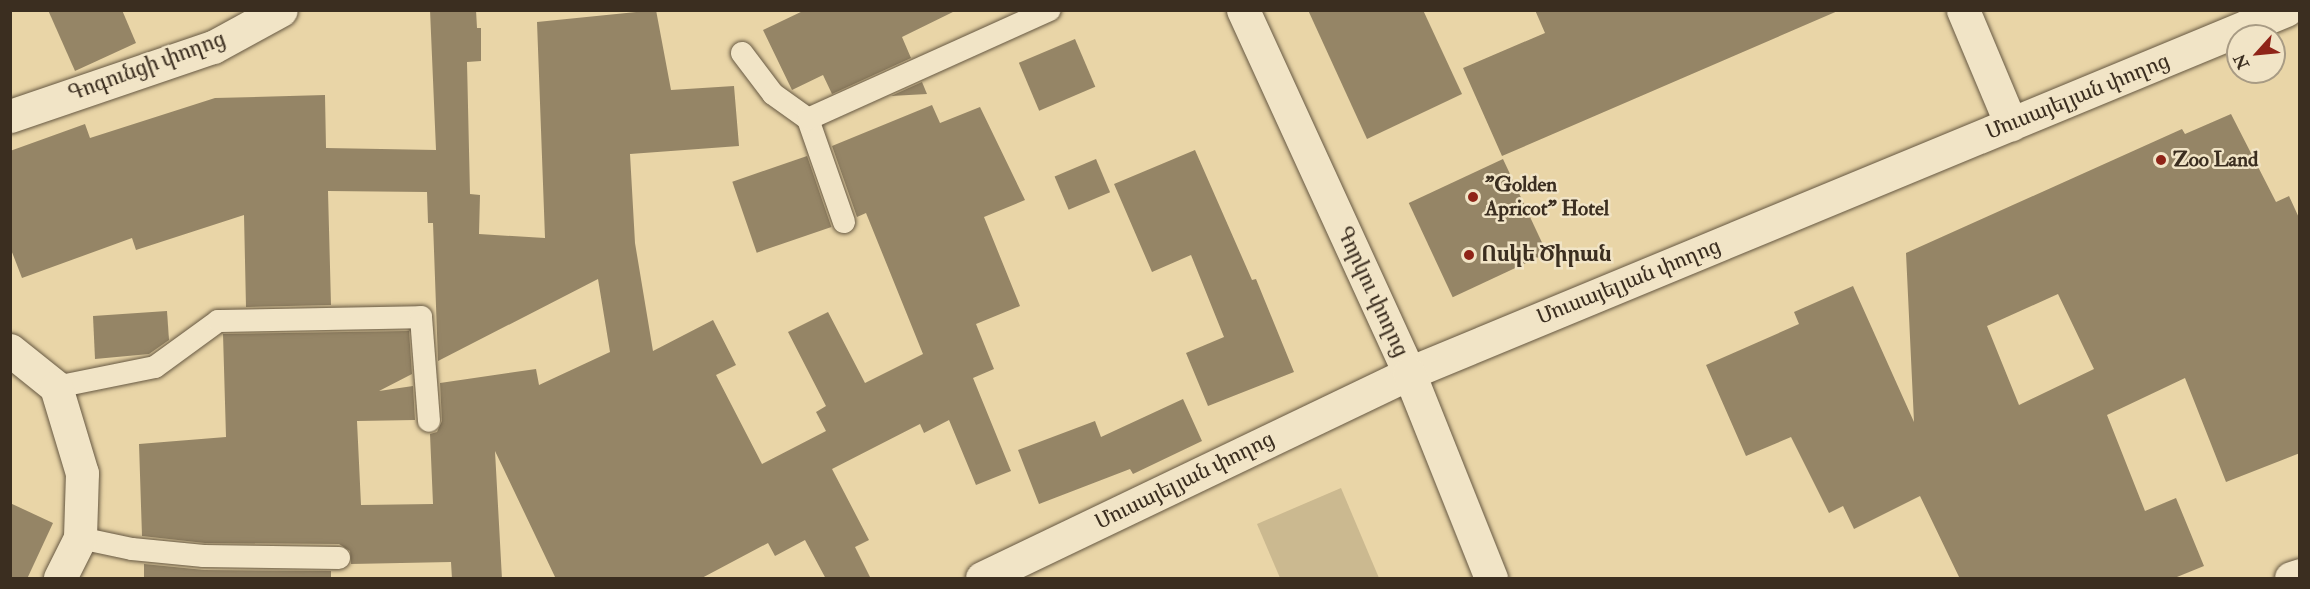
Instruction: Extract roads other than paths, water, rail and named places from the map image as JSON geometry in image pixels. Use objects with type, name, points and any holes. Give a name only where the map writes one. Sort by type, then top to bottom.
[{"type":"street","name":"Գոգունցի փողոց","points":[[10,116],[213,47],[281,10]]},
{"type":"street","name":"Գորկու փողոց","points":[[1243,10],[1409,373],[1491,579]]},
{"type":"street","points":[[1964,10],[2011,124]]},
{"type":"street","name":"Մուսայելյան փողոց","points":[[982,579],[1409,373],[2286,10]]},
{"type":"street","points":[[10,350],[56,387],[82,473],[80,538],[60,579]]},
{"type":"street","points":[[2291,579],[2300,575]]},
{"type":"lane","points":[[808,119],[1049,10]]},
{"type":"lane","points":[[742,53],[773,94],[808,119],[844,222]]},
{"type":"lane","points":[[56,387],[155,367],[218,321],[421,317],[429,421]]},
{"type":"lane","points":[[80,538],[132,549],[204,556],[339,558]]},
{"type":"place","name":"Zoo Land","points":[[2161,160]]},
{"type":"place","name":"\"Golden Apricot\" Hotel","points":[[1473,197]]},
{"type":"place","name":"Ոսկե Ծիրան","points":[[1469,255]]}]
